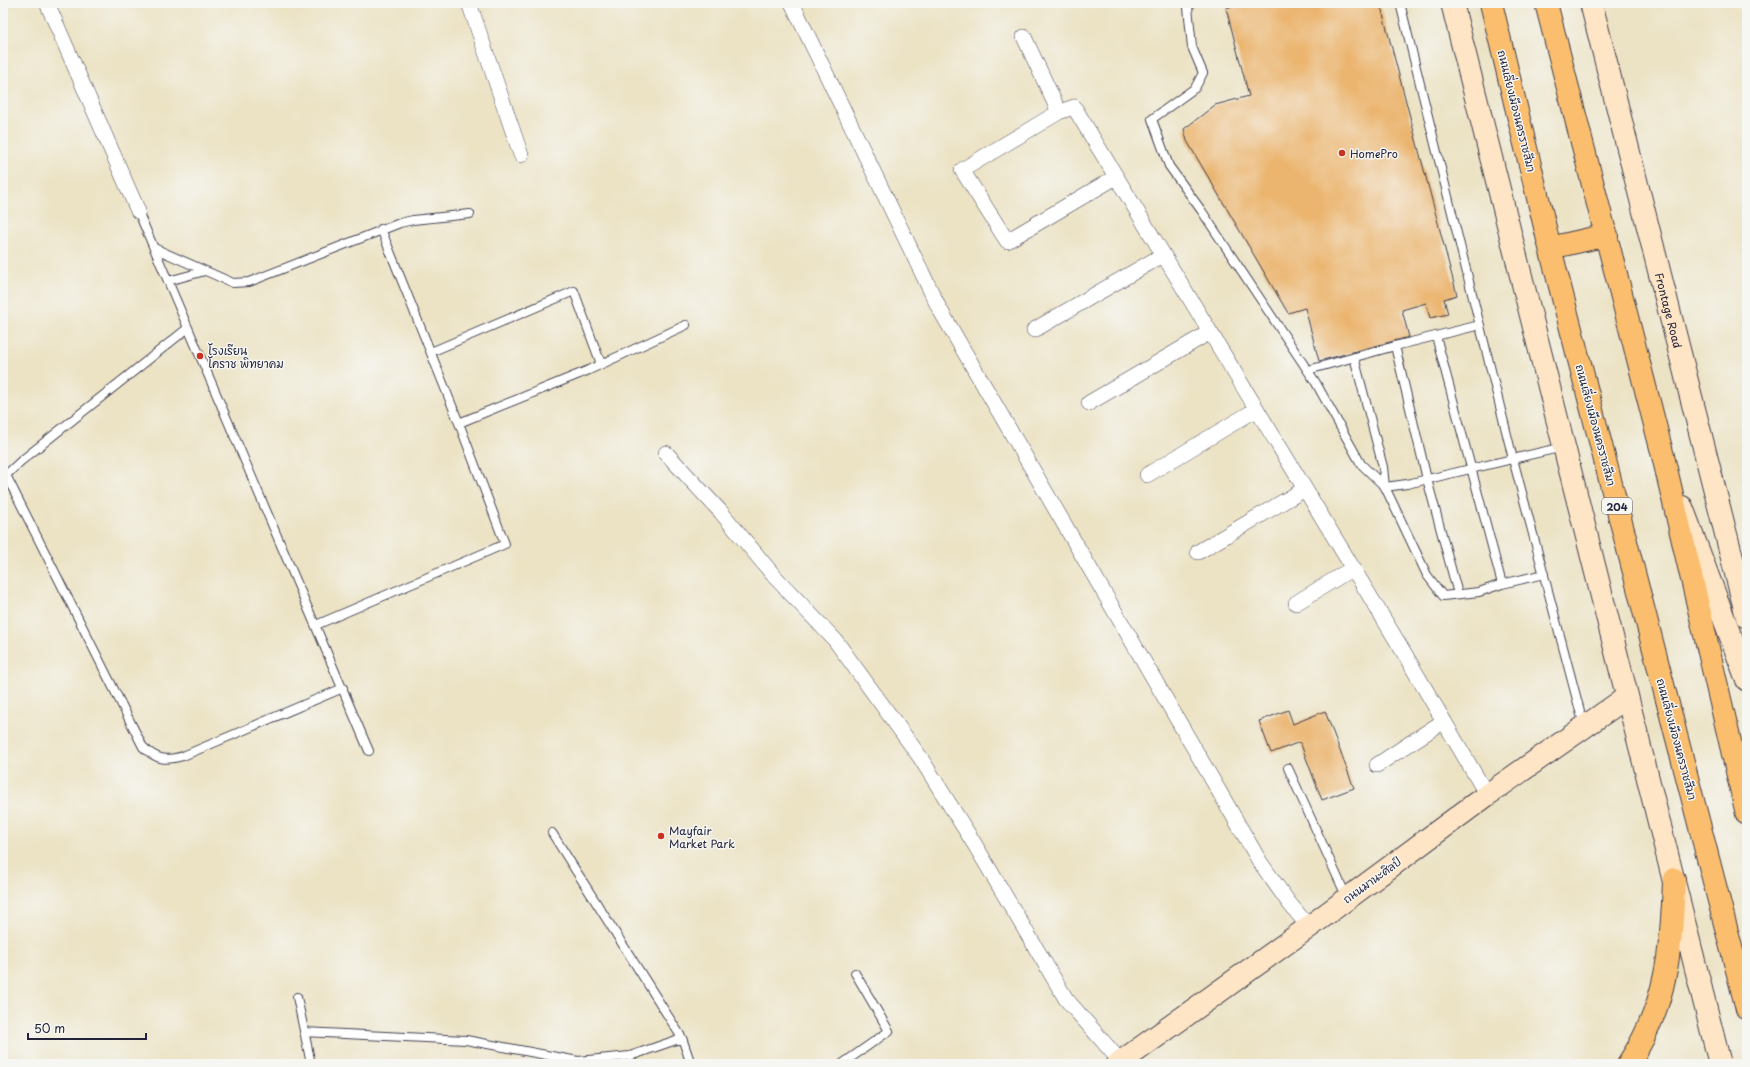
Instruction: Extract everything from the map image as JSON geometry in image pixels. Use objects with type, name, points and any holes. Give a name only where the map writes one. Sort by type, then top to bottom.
[{"type":"highway","name":"ถนนเลี่ยงเมืองนครราชสีมา","points":[[1491,3],[1550,248],[1747,1009]]},
{"type":"highway","points":[[1546,3],[1663,456],[1747,814]]},
{"type":"highway","points":[[1550,248],[1607,235]]},
{"type":"highway","points":[[1628,1064],[1649,1026],[1656,1009],[1665,977],[1671,946],[1674,879]]},
{"type":"main road","points":[[1452,3],[1720,1064]]},
{"type":"main road","name":"Frontage Road","points":[[1591,3],[1747,617]]},
{"type":"main road","points":[[1663,456],[1747,680]]},
{"type":"main road","name":"ถนนมานะศิลป์","points":[[1120,1063],[1309,927],[1487,795],[1627,696]]},
{"type":"street","points":[[47,3],[138,211]]},
{"type":"street","points":[[468,3],[521,155]]},
{"type":"street","points":[[792,3],[939,308],[1260,862],[1309,927]]},
{"type":"street","points":[[1024,37],[1059,112]]},
{"type":"street","points":[[1116,177],[1007,241],[962,170],[1059,112],[1074,107],[1353,568],[1487,795]]},
{"type":"street","points":[[1034,330],[1163,255]]},
{"type":"street","points":[[1089,403],[1210,332]]},
{"type":"street","points":[[1147,474],[1257,409]]},
{"type":"street","points":[[666,453],[720,511],[775,577],[836,640],[920,758],[975,845],[1066,999],[1120,1063]]},
{"type":"street","points":[[1198,552],[1305,489]]},
{"type":"street","points":[[1296,603],[1353,568]]},
{"type":"street","points":[[1377,765],[1444,721]]},
{"type":"lane","points":[[1192,3],[1188,8],[1192,47],[1204,73],[1195,88],[1152,119],[1168,166],[1200,210],[1308,370],[1361,464],[1385,487]]},
{"type":"lane","points":[[1400,3],[1513,459],[1584,727]]},
{"type":"lane","points":[[138,211],[369,750]]},
{"type":"lane","points":[[154,248],[233,283],[249,282],[382,229],[413,220],[470,214]]},
{"type":"lane","points":[[316,625],[505,544],[382,229]]},
{"type":"lane","points":[[168,281],[205,271]]},
{"type":"lane","points":[[431,352],[574,292],[601,364]]},
{"type":"lane","points":[[459,423],[601,364],[686,325]]},
{"type":"lane","points":[[1308,370],[1480,325]]},
{"type":"lane","points":[[188,328],[4,474],[143,747],[154,757],[169,760],[183,756],[343,688]]},
{"type":"lane","points":[[1436,336],[1502,584]]},
{"type":"lane","points":[[1395,346],[1427,479],[1458,594]]},
{"type":"lane","points":[[1354,358],[1383,467],[1385,487],[1427,575],[1443,596],[1479,592],[1502,584],[1544,574]]},
{"type":"lane","points":[[1385,487],[1427,479],[1563,447]]},
{"type":"lane","points":[[1288,768],[1347,898]]},
{"type":"lane","points":[[552,833],[682,1038],[691,1064]]},
{"type":"lane","points":[[842,1064],[889,1032],[855,973]]},
{"type":"lane","points":[[297,997],[311,1064]]},
{"type":"lane","points":[[304,1032],[466,1040],[578,1061],[630,1056],[682,1038]]},
{"type":"building","points":[[1243,3],[1380,3],[1457,295],[1444,299],[1448,314],[1430,318],[1426,303],[1402,310],[1409,337],[1319,361],[1305,308],[1288,313],[1187,141],[1184,129],[1215,105],[1249,96],[1226,8]]},
{"type":"building","points":[[1288,710],[1293,724],[1325,711],[1354,788],[1322,800],[1300,742],[1271,753],[1259,721]]},
{"type":"place","name":"HomePro","points":[[1342,153]]},
{"type":"place","name":"โรงเรียน โคราช พิทยาคม","points":[[200,356]]},
{"type":"place","name":"Mayfair Market Park","points":[[661,836]]}]
